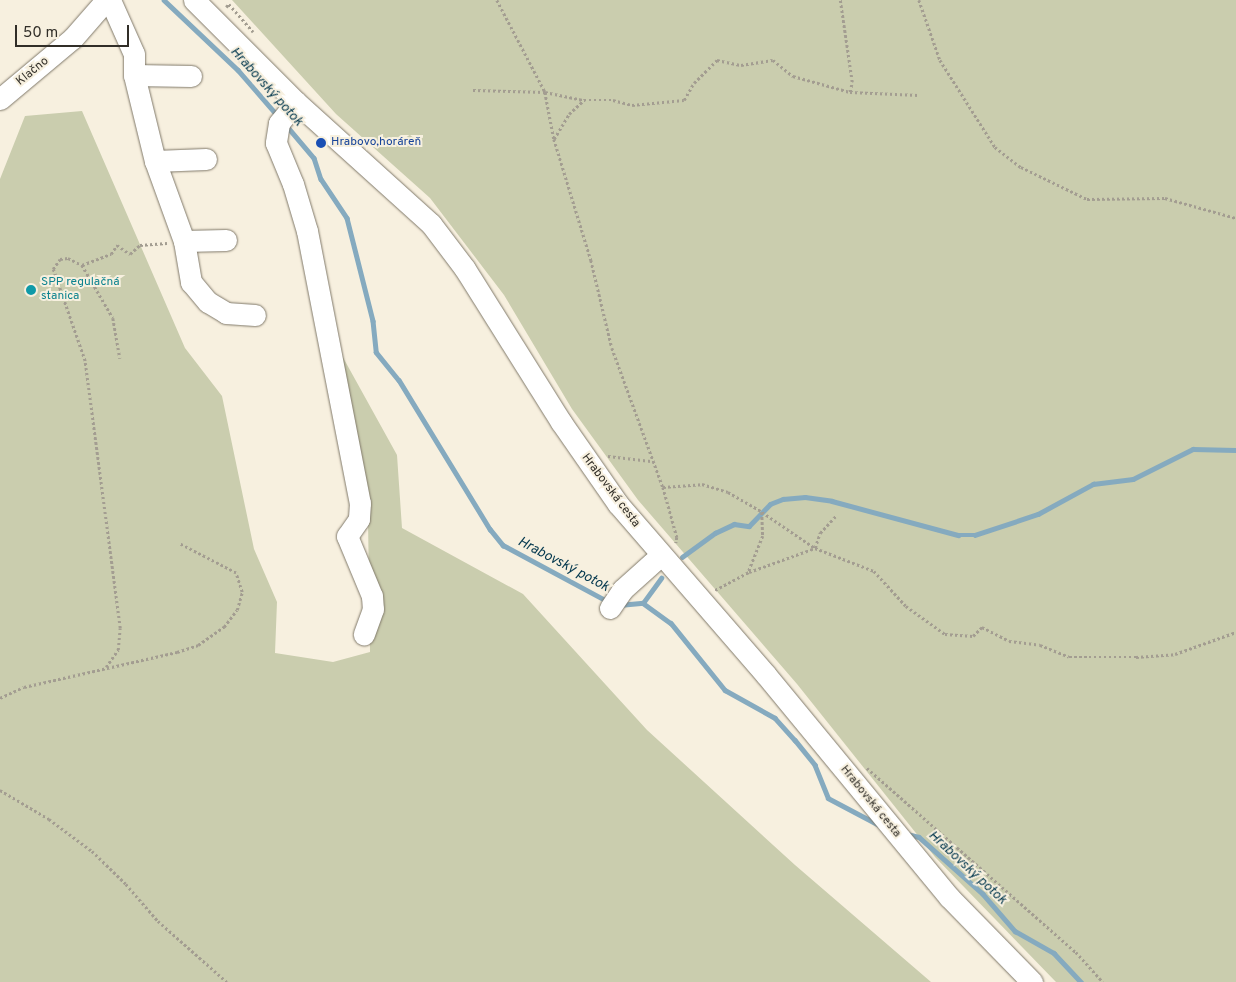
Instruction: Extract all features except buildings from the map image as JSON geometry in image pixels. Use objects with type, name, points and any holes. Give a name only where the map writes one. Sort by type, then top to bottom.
[{"type":"street","points":[[108,0],[134,54],[134,75],[155,161],[184,241],[191,282],[208,302],[226,313],[256,314]]},
{"type":"street","name":"Klačno","points":[[0,99],[73,38],[108,0]]},
{"type":"street","name":"Hrabovská cesta","points":[[194,0],[287,113],[431,224],[465,269],[592,468],[668,550],[766,675],[882,818],[955,904],[1032,982]]},
{"type":"street","points":[[134,75],[191,76]]},
{"type":"street","points":[[287,113],[276,143],[293,184],[307,231],[360,503],[359,520],[347,536],[372,596],[373,610],[364,634]]},
{"type":"street","points":[[155,161],[206,159]]},
{"type":"street","points":[[184,241],[226,240]]},
{"type":"street","points":[[612,604],[668,550]]},
{"type":"path","points":[[496,0],[545,92],[554,140],[590,260],[612,348],[663,488],[677,536],[668,550]]},
{"type":"path","points":[[840,0],[852,82],[850,92]]},
{"type":"path","points":[[919,0],[940,60],[995,147],[1021,167],[1087,199],[1165,198],[1236,218]]},
{"type":"path","points":[[473,90],[545,92],[584,100],[613,100],[632,105],[684,100],[694,83],[717,60],[741,65],[773,60],[793,76],[850,92],[918,95]]},
{"type":"path","points":[[554,140],[569,114],[584,100]]},
{"type":"path","points":[[82,265],[111,254],[117,245],[130,254],[140,245],[184,241]]},
{"type":"path","points":[[106,667],[118,650],[120,628],[94,412],[85,360],[53,269],[60,259],[68,258],[82,265],[113,318],[120,358]]},
{"type":"path","points":[[599,455],[652,461]]},
{"type":"path","points":[[663,488],[702,484],[728,492],[762,512],[815,548],[874,571],[906,606],[945,634],[973,636],[982,627],[1009,641],[1040,645],[1069,657],[1136,657],[1175,654],[1236,632]]},
{"type":"path","points":[[748,572],[763,536],[762,512]]},
{"type":"path","points":[[815,548],[820,533],[836,516]]},
{"type":"path","points":[[0,698],[24,687],[198,644],[224,627],[237,610],[242,592],[236,573],[180,544]]},
{"type":"path","points":[[710,593],[748,572],[815,548]]},
{"type":"path","points":[[862,766],[1076,952],[1103,982]]},
{"type":"path","points":[[0,790],[49,819],[92,851],[126,884],[158,921],[227,982]]},
{"type":"green space","points":[[232,0],[1236,0],[1236,982],[1056,982],[935,857],[797,684],[638,500],[572,409],[504,295],[430,198],[336,114]]},
{"type":"green space","points":[[82,111],[185,348],[222,396],[254,549],[277,602],[275,653],[333,662],[370,652],[368,520],[340,352],[397,455],[402,528],[523,594],[647,730],[795,865],[931,982],[0,982],[0,179],[25,116]]},
{"type":"waterway","name":"Hrabovský potok","points":[[164,0],[238,70],[278,116]]},
{"type":"waterway","name":"Hrabovský potok","points":[[286,125],[314,158],[321,179],[347,218],[373,321],[376,352],[399,380],[490,529],[503,545],[607,601]]},
{"type":"waterway","points":[[682,557],[715,533],[734,524],[749,526],[770,504],[783,499],[805,497],[832,501],[958,535],[975,535],[1038,514],[1093,484],[1133,479],[1193,449],[1236,450]]},
{"type":"waterway","points":[[643,603],[661,578]]},
{"type":"waterway","name":"Hrabovský potok","points":[[619,605],[643,603],[671,623],[725,690],[775,718],[795,740],[815,765],[828,798],[881,826]]},
{"type":"waterway","name":"Hrabovský potok","points":[[907,834],[919,837],[983,894],[1015,931],[1054,953],[1081,982]]},
{"type":"place","name":"Hrabovo,horáreň","points":[[321,143]]},
{"type":"place","name":"SPP regulačná stanica","points":[[31,290]]}]
